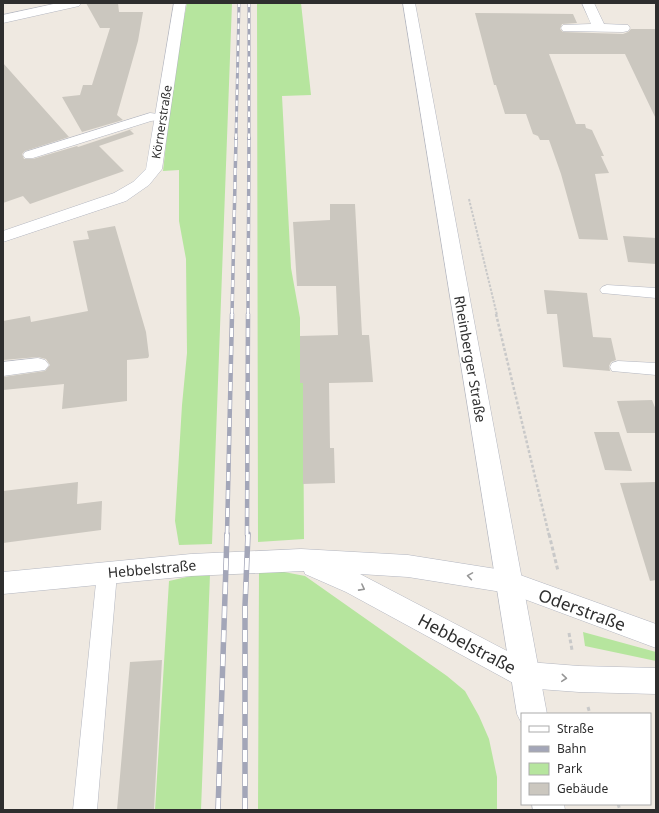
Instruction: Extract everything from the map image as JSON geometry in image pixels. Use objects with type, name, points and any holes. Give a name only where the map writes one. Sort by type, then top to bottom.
[{"type":"street","points":[[3,19],[75,3]]},
{"type":"street","name":"Körnerstraße","points":[[3,237],[120,197],[138,188],[148,178],[154,169],[180,3]]},
{"type":"street","name":"Rheinberger Straße","points":[[409,3],[532,713]]},
{"type":"street","points":[[588,3],[598,28]]},
{"type":"street","points":[[568,28],[623,28]]},
{"type":"street","points":[[3,369],[38,365]]},
{"type":"street","name":"Hebbelstraße","points":[[3,583],[191,565],[301,560],[408,566],[509,582]]},
{"type":"street","name":"Hebbelstraße","points":[[301,560],[354,584],[525,675]]},
{"type":"street","name":"Oderstraße","points":[[509,582],[562,603],[656,636]]},
{"type":"street","points":[[525,675],[579,679],[656,681]]},
{"type":"lane","points":[[29,155],[150,117],[162,117]]},
{"type":"lane","points":[[607,290],[656,293]]},
{"type":"lane","points":[[618,367],[656,370]]},
{"type":"lane","points":[[85,810],[107,573]]},
{"type":"path","points":[[468,192],[560,579],[562,603],[579,679],[590,713]]},
{"type":"green space","points":[[187,3],[232,3],[212,544],[179,545],[175,521],[182,405],[187,353],[186,259],[179,221],[179,170],[163,171],[175,64]]},
{"type":"green space","points":[[257,3],[301,3],[311,95],[282,96],[291,268],[300,318],[300,383],[303,383],[304,539],[258,542]]},
{"type":"green space","points":[[259,570],[279,571],[305,576],[447,676],[465,691],[479,716],[489,739],[497,777],[497,810],[258,810]]},
{"type":"green space","points":[[200,574],[210,574],[201,810],[155,810],[169,581]]},
{"type":"green space","points":[[583,632],[656,652],[656,661],[585,646]]},
{"type":"building","points":[[86,3],[118,3],[119,12],[143,12],[138,41],[117,115],[123,120],[82,132],[62,97],[80,95],[83,85],[92,85],[110,28],[100,28]]},
{"type":"building","points":[[475,13],[573,14],[577,23],[562,24],[560,29],[563,32],[623,34],[631,29],[656,29],[656,119],[625,54],[549,54],[576,124],[585,124],[586,128],[592,130],[604,156],[601,156],[609,173],[595,174],[608,240],[579,239],[561,174],[549,140],[540,140],[538,136],[533,134],[526,114],[505,114],[496,85],[494,85]]},
{"type":"building","points":[[3,63],[69,137],[25,151],[22,154],[24,159],[33,159],[77,146],[78,147],[133,129],[130,130],[134,134],[99,146],[124,171],[30,204],[23,196],[3,203]]},
{"type":"building","points":[[330,204],[355,204],[362,335],[369,335],[373,382],[329,383],[330,448],[334,448],[335,483],[303,484],[303,383],[300,383],[300,336],[338,335],[336,286],[297,286],[293,222],[330,220]]},
{"type":"building","points":[[115,226],[146,332],[149,356],[148,358],[127,360],[127,401],[62,409],[64,384],[3,390],[3,377],[45,371],[50,365],[46,359],[38,357],[3,360],[3,321],[30,316],[31,322],[88,311],[73,241],[89,239],[87,231]]},
{"type":"building","points":[[623,236],[656,238],[656,264],[628,262]]},
{"type":"building","points":[[544,290],[587,293],[593,337],[611,338],[616,360],[611,362],[609,366],[610,371],[563,367],[557,314],[547,314]]},
{"type":"building","points":[[652,400],[656,410],[656,433],[627,433],[617,401]]},
{"type":"building","points":[[594,432],[619,432],[632,471],[605,470]]},
{"type":"building","points":[[78,482],[77,504],[102,501],[101,530],[3,543],[3,491]]},
{"type":"building","points":[[656,482],[656,580],[650,581],[620,483]]},
{"type":"building","points":[[162,660],[154,810],[117,810],[130,662]]},
{"type":"railway","points":[[236,139],[239,3]]},
{"type":"railway","points":[[249,3],[249,138]]},
{"type":"railway","points":[[232,315],[236,138]]},
{"type":"railway","points":[[248,315],[249,138]]},
{"type":"railway","points":[[227,535],[232,314]]},
{"type":"railway","points":[[247,535],[248,314]]},
{"type":"railway","points":[[218,810],[227,534]]},
{"type":"railway","points":[[245,810],[245,606],[248,534]]}]
